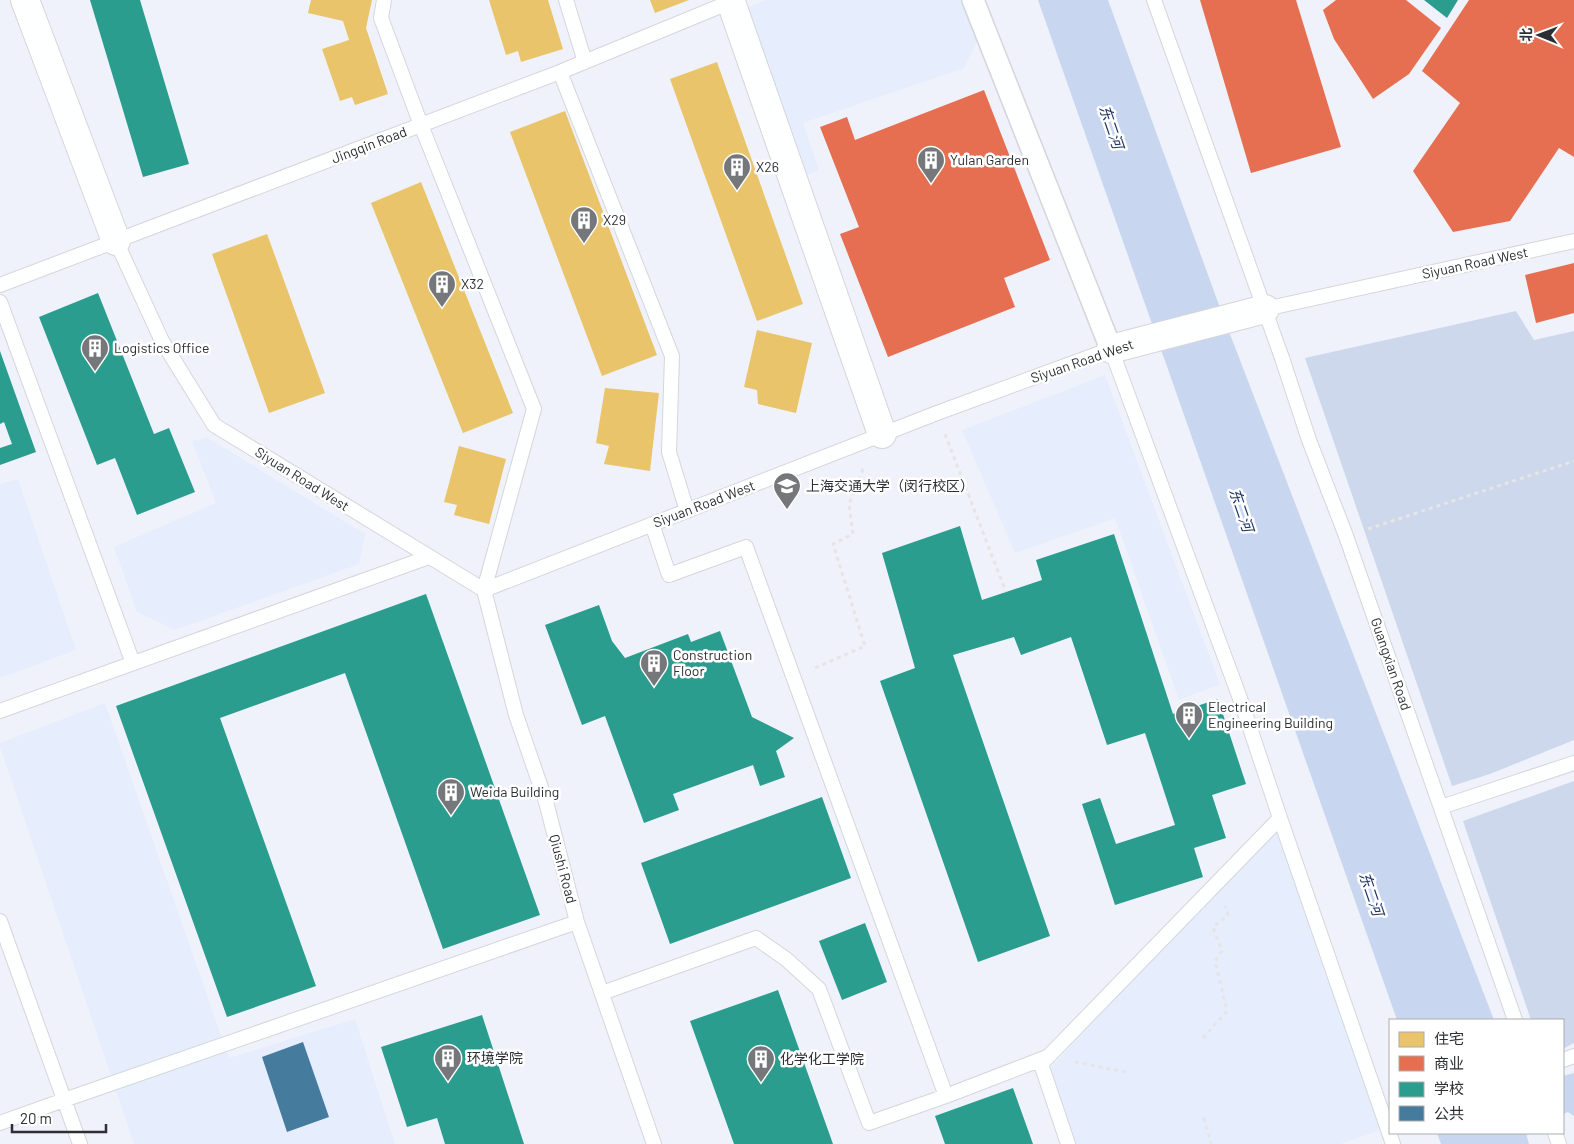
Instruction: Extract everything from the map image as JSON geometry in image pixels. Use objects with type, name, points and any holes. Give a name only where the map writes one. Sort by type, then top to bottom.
[{"type":"street","points":[[25,0],[116,241]]},
{"type":"street","points":[[973,0],[1111,349]]},
{"type":"street","points":[[734,1],[882,434]]},
{"type":"street","name":"Siyuan Road West","points":[[1111,349],[1256,311]]},
{"type":"lane","points":[[384,0],[381,18],[421,125],[534,409],[484,590]]},
{"type":"lane","points":[[566,0],[585,62]]},
{"type":"lane","name":"Guangxian Road","points":[[1154,0],[1256,311],[1346,536],[1515,1019]]},
{"type":"lane","name":"Jingqin Road","points":[[0,285],[560,72],[734,1]]},
{"type":"lane","points":[[560,72],[672,356],[669,452],[687,511]]},
{"type":"lane","name":"Siyuan Road West","points":[[116,241],[162,341],[214,425],[484,590],[882,434],[1111,349]]},
{"type":"lane","name":"Siyuan Road West","points":[[1256,311],[1574,241]]},
{"type":"lane","points":[[0,302],[133,664]]},
{"type":"lane","points":[[1111,349],[1241,701],[1391,1143]]},
{"type":"lane","points":[[652,524],[670,575],[746,547],[946,1096]]},
{"type":"lane","points":[[0,711],[429,557]]},
{"type":"lane","name":"Qiushi Road","points":[[484,590],[516,715],[546,802],[577,922],[654,1144]]},
{"type":"lane","points":[[1441,807],[1574,763]]},
{"type":"lane","points":[[1068,1144],[1040,1064],[1280,818]]},
{"type":"lane","points":[[0,921],[80,1144]]},
{"type":"lane","points":[[0,1123],[577,922]]},
{"type":"lane","points":[[602,993],[756,938],[786,959],[820,988],[869,1122],[946,1096],[1047,1057]]},
{"type":"path","points":[[937,413],[1006,592]]},
{"type":"path","points":[[793,677],[865,646],[833,544],[853,534],[849,504],[862,472],[882,434]]},
{"type":"path","points":[[1346,536],[1574,461]]},
{"type":"path","points":[[1203,1038],[1227,1011],[1214,961],[1222,951],[1212,927],[1228,916],[1216,884]]},
{"type":"path","points":[[1047,1057],[1130,1073]]},
{"type":"path","points":[[1204,1118],[1211,1144]]},
{"type":"shaded area","name":"上海交通大学（闵行校区）","points":[[0,0],[1574,0],[1574,1144],[0,1144]]},
{"type":"shaded area","points":[[767,0],[961,0],[977,41],[964,68],[803,123],[819,170],[802,177],[740,10]]},
{"type":"shaded area","points":[[1516,311],[1534,340],[1574,331],[1574,740],[1490,774],[1452,786],[1305,358]]},
{"type":"shaded area","points":[[1105,375],[1220,684],[1179,700],[1115,518],[1015,553],[962,430]]},
{"type":"shaded area","points":[[208,438],[365,534],[359,564],[175,630],[137,612],[114,547],[216,503],[192,441]]},
{"type":"shaded area","points":[[18,479],[76,650],[0,678],[0,484]]},
{"type":"shaded area","points":[[105,703],[229,1058],[355,1019],[395,1144],[134,1144],[0,747],[0,743]]},
{"type":"shaded area","points":[[1574,781],[1574,1043],[1564,1048],[1564,1019],[1531,1019],[1463,821]]},
{"type":"shaded area","points":[[1280,818],[1387,1128],[1340,1144],[1068,1144],[1044,1075]]},
{"type":"water","name":"东二河","points":[[1038,0],[1108,0],[1223,316],[1494,1019],[1397,1019]]},
{"type":"water","points":[[1574,1073],[1574,1116],[1568,1112],[1564,1114],[1564,1076]]},
{"type":"water","points":[[1437,1134],[1526,1134],[1529,1144],[1441,1144]]},
{"type":"building: 住宅","points":[[311,0],[372,0],[366,28],[388,94],[355,105],[352,97],[340,101],[322,49],[349,40],[343,21],[308,13]]},
{"type":"building: 住宅","points":[[489,0],[548,0],[563,49],[521,62],[518,51],[506,55]]},
{"type":"building: 住宅","points":[[650,0],[689,0],[655,13]]},
{"type":"building: 住宅","name":"X26","points":[[717,62],[803,304],[757,321],[670,79]]},
{"type":"building: 住宅","name":"X29","points":[[565,111],[657,355],[602,376],[510,132]]},
{"type":"building: 住宅","name":"X32","points":[[421,182],[513,413],[463,433],[371,203]]},
{"type":"building: 住宅","points":[[267,234],[325,393],[269,413],[212,254]]},
{"type":"building: 住宅","points":[[757,330],[812,343],[796,413],[758,404],[757,390],[744,387]]},
{"type":"building: 住宅","points":[[605,388],[659,393],[650,471],[604,464],[609,446],[596,443]]},
{"type":"building: 住宅","points":[[459,446],[506,459],[489,524],[454,515],[457,505],[444,502]]},
{"type":"building: 商业","points":[[1200,0],[1296,0],[1341,147],[1251,173]]},
{"type":"building: 商业","points":[[1336,0],[1406,0],[1441,28],[1409,74],[1373,99],[1334,39],[1323,10]]},
{"type":"building: 商业","points":[[1469,0],[1574,0],[1574,157],[1559,148],[1510,221],[1453,232],[1413,171],[1460,103],[1422,71]]},
{"type":"building: 商业","name":"Yulan Garden","points":[[984,90],[1050,260],[1004,278],[1015,307],[888,357],[840,234],[859,227],[820,127],[847,117],[855,140]]},
{"type":"building: 商业","points":[[1574,263],[1574,313],[1536,323],[1525,275]]},
{"type":"building: 学校","points":[[90,0],[140,0],[189,164],[143,177]]},
{"type":"building: 学校","points":[[1424,0],[1458,0],[1447,18]]},
{"type":"building: 学校","name":"Logistics Office","points":[[98,293],[154,434],[169,428],[195,492],[137,515],[115,458],[97,465],[39,317]]},
{"type":"building: 学校","points":[[0,351],[36,452],[0,465],[0,448],[12,444],[4,422],[0,424]]},
{"type":"building: 学校","name":"Electrical Engineering Building","points":[[960,526],[982,600],[1042,580],[1036,560],[1114,534],[1173,714],[1218,699],[1246,784],[1212,795],[1226,838],[1194,848],[1203,877],[1115,905],[1082,804],[1100,798],[1116,844],[1175,825],[1145,733],[1107,745],[1071,637],[1021,655],[1014,637],[953,655],[1050,936],[978,962],[880,681],[915,668],[882,553]]},
{"type":"building: 学校","name":"Weida Building","points":[[426,594],[540,915],[443,949],[345,673],[220,718],[316,986],[227,1017],[116,706]]},
{"type":"building: 学校","name":"Construction Floor","points":[[599,605],[612,641],[625,658],[688,634],[691,642],[720,631],[752,717],[794,738],[776,751],[785,777],[760,786],[753,765],[673,794],[679,810],[644,823],[605,716],[582,725],[545,625]]},
{"type":"building: 学校","points":[[822,797],[851,878],[670,944],[641,863]]},
{"type":"building: 学校","points":[[865,923],[887,982],[842,1000],[819,941]]},
{"type":"building: 学校","name":"化学化工学院","points":[[778,990],[833,1144],[734,1144],[690,1021]]},
{"type":"building: 学校","name":"环境学院","points":[[482,1015],[524,1144],[445,1144],[437,1118],[407,1127],[381,1047]]},
{"type":"building: 学校","points":[[1013,1088],[1033,1144],[945,1144],[935,1116]]},
{"type":"building: 公共","points":[[303,1042],[329,1117],[287,1132],[262,1057]]},
{"type":"place","name":"Yulan Garden","points":[[931,184]]},
{"type":"place","name":"X26","points":[[737,191]]},
{"type":"place","name":"X29","points":[[584,244]]},
{"type":"place","name":"X32","points":[[442,308]]},
{"type":"place","name":"Logistics Office","points":[[95,372]]},
{"type":"place","name":"上海交通大学（闵行校区）","points":[[787,510]]},
{"type":"place","name":"Construction Floor","points":[[654,687]]},
{"type":"place","name":"Electrical Engineering Building","points":[[1189,739]]},
{"type":"place","name":"Weida Building","points":[[451,816]]},
{"type":"place","name":"环境学院","points":[[448,1082]]},
{"type":"place","name":"化学化工学院","points":[[761,1083]]}]
